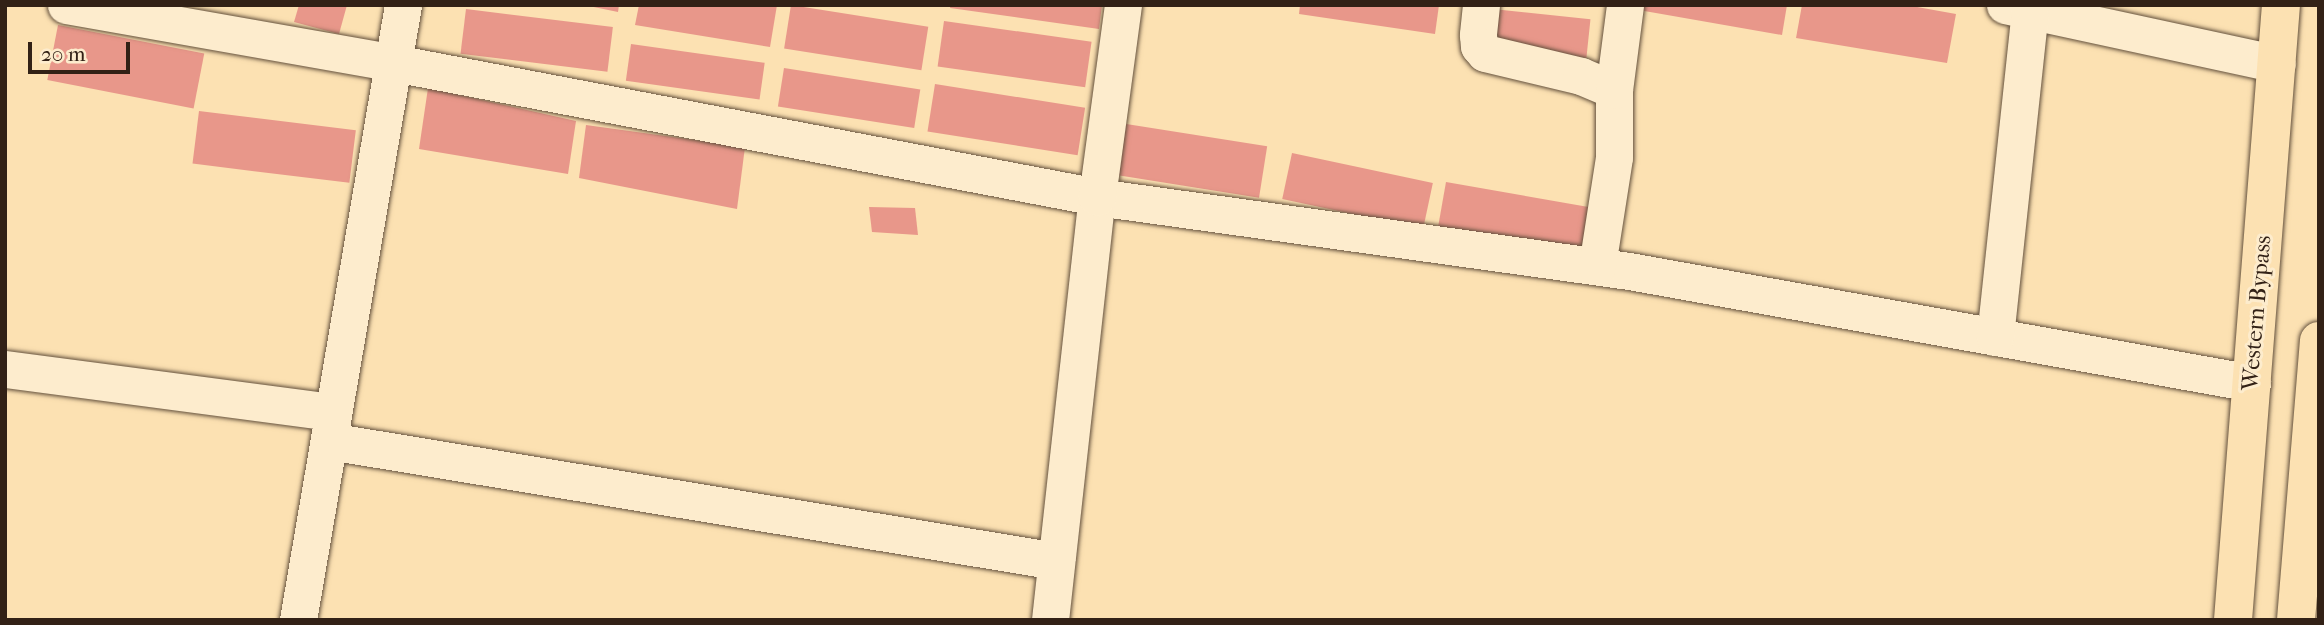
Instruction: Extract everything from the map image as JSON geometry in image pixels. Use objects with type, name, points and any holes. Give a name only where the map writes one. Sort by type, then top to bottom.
[{"type":"main road","name":"Western Bypass","points":[[2233,620],[2281,5]]},
{"type":"main road","points":[[2296,620],[2319,341]]},
{"type":"street","points":[[66,5],[394,63],[1097,197],[1597,266],[2252,383]]},
{"type":"street","points":[[298,620],[403,5]]},
{"type":"street","points":[[1050,620],[1097,197],[1123,5]]},
{"type":"street","points":[[1481,5],[1478,35],[1479,46],[1485,53],[1581,76],[1614,90]]},
{"type":"street","points":[[1597,266],[1614,157],[1614,90],[1625,5]]},
{"type":"street","points":[[1995,337],[2018,8],[2277,64]]},
{"type":"street","points":[[5,369],[331,426],[1056,562]]},
{"type":"building","points":[[299,5],[347,5],[339,34],[294,22]]},
{"type":"building","points":[[584,5],[619,5],[618,12]]},
{"type":"building","points":[[639,5],[777,5],[770,47],[635,25]]},
{"type":"building","points":[[791,5],[928,27],[921,70],[784,48]]},
{"type":"building","points":[[951,5],[1102,5],[1099,29],[950,8]]},
{"type":"building","points":[[1300,5],[1439,5],[1435,34],[1299,14]]},
{"type":"building","points":[[1634,5],[1787,5],[1782,35],[1633,9]]},
{"type":"building","points":[[1802,5],[1906,5],[1956,14],[1947,63],[1796,38]]},
{"type":"building","points":[[466,9],[613,27],[607,72],[461,54]]},
{"type":"building","points":[[1493,9],[1590,19],[1586,58],[1489,48]]},
{"type":"building","points":[[944,21],[1092,42],[1085,87],[938,67]]},
{"type":"building","points":[[58,25],[204,53],[194,108],[47,80]]},
{"type":"building","points":[[631,44],[765,63],[760,99],[626,81]]},
{"type":"building","points":[[784,68],[920,90],[914,128],[778,107]]},
{"type":"building","points":[[935,84],[1085,108],[1078,155],[927,131]]},
{"type":"building","points":[[428,88],[576,121],[568,174],[419,149]]},
{"type":"building","points":[[199,111],[356,130],[349,183],[193,164]]},
{"type":"building","points":[[1120,123],[1267,146],[1259,198],[1112,174]]},
{"type":"building","points":[[586,125],[745,147],[737,209],[579,178]]},
{"type":"building","points":[[1292,153],[1433,183],[1423,229],[1282,199]]},
{"type":"building","points":[[1446,182],[1593,208],[1584,255],[1438,229]]},
{"type":"building","points":[[869,207],[915,208],[918,235],[872,232]]}]
